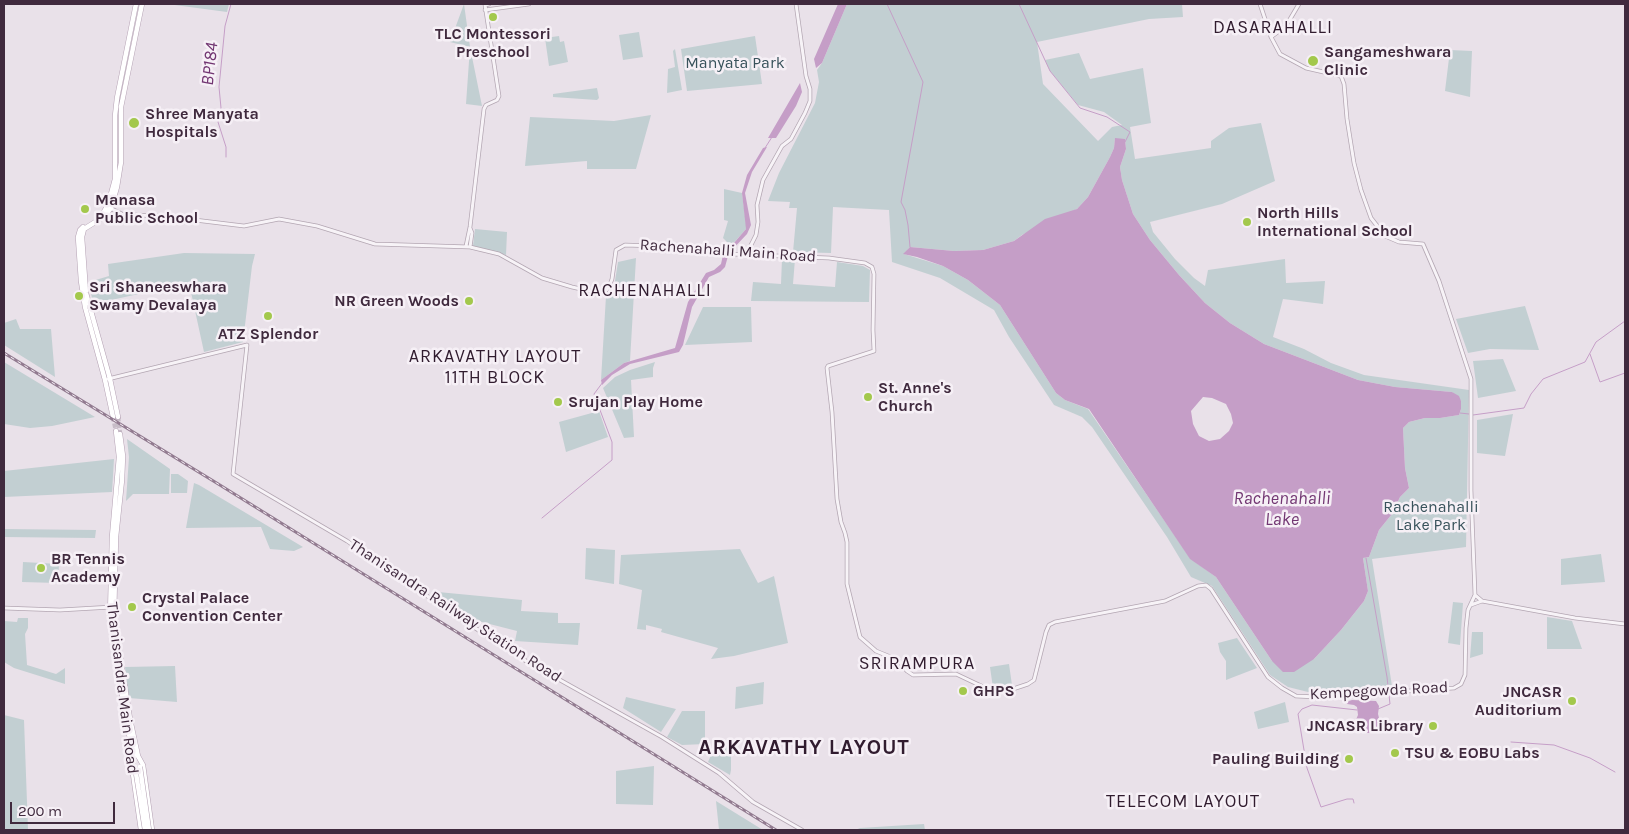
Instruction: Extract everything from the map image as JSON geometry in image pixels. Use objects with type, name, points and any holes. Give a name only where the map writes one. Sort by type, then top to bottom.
[{"type":"main road","points":[[109,207],[115,179],[115,116],[117,98],[136,4]]},
{"type":"main road","points":[[116,417],[108,379],[83,294],[78,237],[81,228],[104,215],[109,207],[120,173],[121,107],[142,4]]},
{"type":"main road","points":[[116,431],[121,456]]},
{"type":"main road","points":[[120,434],[121,456]]},
{"type":"main road","name":"Thanisandra Main Road","points":[[121,456],[122,480],[116,537],[113,607],[136,756],[143,765],[151,830]]},
{"type":"main road","points":[[136,756],[143,830]]},
{"type":"main road","name":"Thanisandra Main Road","points":[[136,756],[132,767],[143,830]]},
{"type":"main road","points":[[137,767],[151,830]]},
{"type":"main road","points":[[136,792],[147,790]]},
{"type":"street","points":[[468,247],[484,109],[486,105],[498,100],[499,96],[485,10],[487,4]]},
{"type":"street","points":[[485,10],[529,4]]},
{"type":"street","points":[[746,255],[756,235],[758,222],[757,205],[763,180],[782,146],[791,139],[810,101],[810,89],[807,81],[796,4]]},
{"type":"street","name":"Kempegowda Road","points":[[1055,622],[1166,601],[1198,586],[1206,585],[1216,596],[1268,677],[1296,696],[1317,697],[1454,688],[1461,684],[1465,675],[1466,628],[1470,605],[1475,595],[1470,490],[1471,379],[1439,281],[1425,246],[1417,243],[1399,242],[1385,236],[1371,218],[1354,162],[1344,84],[1341,76],[1306,68],[1280,54],[1271,37],[1260,4]]},
{"type":"street","points":[[1271,37],[1286,26],[1299,4]]},
{"type":"street","points":[[109,207],[125,215]]},
{"type":"street","name":"Rachenahalli Main Road","points":[[104,215],[162,216],[244,226],[279,219],[317,226],[375,244],[468,247],[500,254],[542,278],[604,294],[612,279],[616,250],[625,244],[731,254],[828,258],[865,263],[872,267],[874,274],[874,351],[828,366],[827,368],[832,412],[837,499],[847,542],[847,584],[860,637],[876,651],[898,660],[909,673],[917,675],[956,674],[996,692],[1016,688],[1034,680],[1046,632],[1049,625],[1055,622]]},
{"type":"street","name":"Thanisandra Railway Station Road","points":[[108,379],[247,346],[233,474],[347,541],[526,661],[662,737],[719,773],[753,802],[802,830]]},
{"type":"street","points":[[1475,595],[1482,601]]},
{"type":"street","points":[[1470,605],[1482,601],[1575,618],[1625,624]]},
{"type":"street","points":[[4,608],[60,610],[113,607]]},
{"type":"green space","points":[[167,4],[229,4],[227,12]]},
{"type":"green space","points":[[464,4],[470,47],[450,42]]},
{"type":"green space","name":"Rachenahalli Lake Park","points":[[847,4],[1182,4],[1183,17],[1149,19],[1037,42],[1043,84],[1098,141],[1112,127],[1122,125],[1104,112],[1078,105],[1050,71],[1045,60],[1079,53],[1090,79],[1143,68],[1151,123],[1130,127],[1135,159],[1211,148],[1211,141],[1229,128],[1261,123],[1275,181],[1222,204],[1150,222],[1153,232],[1175,259],[1205,286],[1208,270],[1285,259],[1286,283],[1325,281],[1323,304],[1283,299],[1273,337],[1304,349],[1331,363],[1364,375],[1469,390],[1466,547],[1372,559],[1392,686],[1308,692],[1288,687],[1270,675],[1212,586],[1191,577],[1167,537],[1092,427],[1082,417],[1054,405],[1009,337],[994,310],[940,278],[892,262],[889,210],[833,207],[831,253],[793,252],[797,208],[789,208],[790,202],[768,201],[779,173],[815,103],[819,82],[817,70],[822,63]],"holes":[[[1115,139],[1125,139],[1126,149],[1120,167],[1122,180],[1133,214],[1150,240],[1179,275],[1205,303],[1230,323],[1264,344],[1358,380],[1395,387],[1452,392],[1461,401],[1459,415],[1425,418],[1409,422],[1403,428],[1405,468],[1409,488],[1400,497],[1392,514],[1379,530],[1369,557],[1363,558],[1368,591],[1364,601],[1341,630],[1314,659],[1272,661],[1216,577],[1190,558],[1088,409],[1065,400],[1056,393],[1000,305],[968,280],[943,266],[904,254],[910,247],[954,251],[983,250],[1014,241],[1022,235],[1077,209],[1088,197],[1110,157]]]},
{"type":"green space","points":[[639,32],[643,57],[623,60],[619,35]]},
{"type":"green space","points":[[559,36],[560,42],[564,41],[568,62],[549,66],[545,38]]},
{"type":"green space","name":"Manyata Park","points":[[755,36],[762,84],[687,91],[681,49]]},
{"type":"green space","points":[[470,47],[482,106],[466,104]]},
{"type":"green space","points":[[675,49],[682,90],[667,93],[668,69],[675,67],[673,51]]},
{"type":"green space","points":[[1450,50],[1472,51],[1470,97],[1445,91]]},
{"type":"green space","points":[[597,88],[599,98],[597,100],[553,97],[553,94]]},
{"type":"green space","points":[[651,115],[636,169],[587,169],[587,161],[525,166],[530,117],[614,121]]},
{"type":"green space","points":[[724,189],[742,193],[746,224],[746,229],[731,246],[723,238],[728,221],[724,220]]},
{"type":"green space","points":[[475,229],[507,232],[506,255],[473,246]]},
{"type":"green space","points":[[184,253],[255,254],[243,342],[204,352],[189,283],[93,304],[89,282],[109,276],[108,264]]},
{"type":"green space","points":[[636,258],[630,361],[624,363],[601,380],[606,296],[614,287],[618,262]]},
{"type":"green space","points":[[782,259],[795,259],[793,284],[835,287],[837,262],[863,266],[870,270],[869,302],[751,301],[753,282],[781,284]]},
{"type":"green space","points":[[1525,306],[1539,350],[1490,349],[1468,353],[1456,319]]},
{"type":"green space","points":[[703,307],[751,307],[752,342],[685,345]]},
{"type":"green space","points":[[16,319],[20,329],[51,329],[55,377],[4,345],[4,323]]},
{"type":"green space","points":[[1503,359],[1516,391],[1478,398],[1473,361]]},
{"type":"green space","points":[[4,362],[95,417],[52,426],[30,428],[4,424]]},
{"type":"green space","points":[[655,362],[653,377],[631,380],[634,437],[624,438],[603,388],[615,377]]},
{"type":"green space","points":[[599,411],[608,437],[566,452],[559,422]]},
{"type":"green space","points":[[1513,414],[1505,456],[1477,453],[1477,420]]},
{"type":"green space","points":[[127,439],[170,469],[169,494],[133,494],[126,501],[129,457]]},
{"type":"green space","points":[[114,459],[112,492],[4,497],[4,471]]},
{"type":"green space","points":[[171,474],[178,474],[188,481],[187,493],[171,493]]},
{"type":"green space","points":[[194,483],[303,547],[294,551],[270,549],[261,527],[186,528]]},
{"type":"green space","points":[[4,529],[96,530],[95,538],[4,537]]},
{"type":"green space","points":[[586,548],[615,550],[614,584],[585,579]]},
{"type":"green space","points":[[740,549],[758,583],[774,576],[788,643],[734,656],[711,659],[718,648],[661,632],[662,629],[646,625],[646,630],[637,629],[642,590],[619,584],[621,555]]},
{"type":"green space","points":[[1601,554],[1605,582],[1561,585],[1561,559]]},
{"type":"green space","name":"BR Tennis Academy","points":[[23,562],[59,564],[58,583],[22,582]]},
{"type":"green space","points":[[438,592],[522,600],[521,611],[558,613],[558,623],[580,623],[578,645],[515,641],[517,631],[474,620],[438,598]]},
{"type":"green space","points":[[1453,602],[1463,603],[1460,645],[1448,643]]},
{"type":"green space","points":[[1547,617],[1572,621],[1582,649],[1547,649]]},
{"type":"green space","points":[[18,618],[28,618],[28,628],[25,634],[27,665],[56,674],[65,668],[65,684],[14,668],[4,662],[4,621],[17,622]]},
{"type":"green space","points":[[1472,632],[1483,632],[1483,654],[1470,658]]},
{"type":"green space","points":[[1237,638],[1257,668],[1226,680],[1226,661],[1220,652],[1218,643]]},
{"type":"green space","points":[[1009,664],[1012,685],[993,688],[990,667]]},
{"type":"green space","points":[[175,666],[177,702],[129,698],[125,667]]},
{"type":"green space","points":[[764,682],[763,704],[735,709],[736,687]]},
{"type":"green space","points":[[626,697],[676,709],[661,732],[623,708]]},
{"type":"green space","points":[[1285,702],[1289,722],[1258,729],[1254,712]]},
{"type":"green space","points":[[682,711],[705,711],[705,744],[682,745],[667,737]]},
{"type":"green space","points":[[4,715],[24,720],[28,830],[4,830]]},
{"type":"green space","points":[[731,743],[730,775],[708,762],[716,744]]},
{"type":"green space","points":[[654,766],[653,805],[616,804],[616,771]]},
{"type":"green space","points":[[716,801],[763,830],[719,830]]},
{"type":"green space","points":[[924,824],[925,830],[855,830],[860,828]]},
{"type":"water","points":[[838,4],[847,4],[822,63],[816,68],[814,59]]},
{"type":"water","points":[[800,83],[802,92],[796,106],[776,138],[768,138]]},
{"type":"water","name":"Rachenahalli Lake","points":[[1115,138],[1125,139],[1126,149],[1120,167],[1122,180],[1133,214],[1150,240],[1205,303],[1230,323],[1264,344],[1358,380],[1395,387],[1452,392],[1459,396],[1461,401],[1459,415],[1425,418],[1409,422],[1403,428],[1405,468],[1409,488],[1400,497],[1392,514],[1379,530],[1369,557],[1363,558],[1368,591],[1364,601],[1341,630],[1314,659],[1294,672],[1283,672],[1272,661],[1216,577],[1190,559],[1089,409],[1065,400],[1056,393],[1000,305],[968,280],[943,266],[903,254],[910,247],[954,251],[983,250],[1014,241],[1045,219],[1077,209],[1088,197],[1114,148]],"holes":[[[1203,397],[1212,398],[1226,404],[1233,423],[1229,431],[1220,439],[1209,441],[1199,436],[1193,424],[1191,411]]]},
{"type":"water","points":[[767,147],[752,172],[745,193],[751,225],[747,234],[731,251],[727,251],[746,229],[742,193],[747,175],[763,148]]},
{"type":"water","points":[[723,255],[728,256],[725,267],[720,272],[709,277],[692,307],[683,345],[679,352],[630,364],[612,375],[602,385],[601,380],[624,363],[675,348],[688,302],[706,273],[714,270],[721,264]]},
{"type":"water","points":[[1352,700],[1376,701],[1379,706],[1380,722],[1378,730],[1373,733],[1366,733],[1355,724],[1358,715],[1357,707],[1346,702]]},
{"type":"waterway","name":"BP184","points":[[226,157],[226,147],[218,122],[221,108],[219,87],[225,26],[231,4]]},
{"type":"waterway","points":[[887,4],[923,82],[901,202],[905,210],[910,247]]},
{"type":"waterway","points":[[1019,4],[1050,71],[1080,108],[1107,117],[1130,132],[1125,142]]},
{"type":"waterway","points":[[765,148],[772,137]]},
{"type":"waterway","points":[[1473,415],[1524,408],[1531,394],[1543,379],[1585,362],[1596,342],[1625,321]]},
{"type":"waterway","points":[[1590,354],[1600,382],[1625,373]]},
{"type":"waterway","points":[[542,518],[612,460],[612,442],[594,394],[603,382]]},
{"type":"waterway","points":[[1460,413],[1469,414]]},
{"type":"waterway","points":[[1366,558],[1390,704],[1378,709]]},
{"type":"waterway","points":[[1354,803],[1353,799],[1347,799],[1321,807],[1307,768],[1298,714],[1302,709],[1312,705],[1357,710]]},
{"type":"waterway","points":[[1511,742],[1554,745],[1590,758],[1615,772]]},
{"type":"tunnel","points":[[113,417],[116,431]]},
{"type":"tunnel","points":[[118,417],[120,434]]},
{"type":"railway","points":[[4,353],[776,830]]},
{"type":"place","name":"TLC Montessori Preschool","points":[[493,17]]},
{"type":"place","name":"Sangameshwara Clinic","points":[[1313,61]]},
{"type":"place","name":"Shree Manyata Hospitals","points":[[134,123]]},
{"type":"place","name":"Manasa Public School","points":[[85,209]]},
{"type":"place","name":"North Hills International School","points":[[1247,222]]},
{"type":"place","name":"Sri Shaneeswhara Swamy Devalaya","points":[[79,296]]},
{"type":"place","name":"NR Green Woods","points":[[469,301]]},
{"type":"place","name":"ATZ Splendor","points":[[268,316]]},
{"type":"place","name":"St. Anne's Church","points":[[868,397]]},
{"type":"place","name":"Srujan Play Home","points":[[558,402]]},
{"type":"place","name":"BR Tennis Academy","points":[[41,568]]},
{"type":"place","name":"Crystal Palace Convention Center","points":[[132,607]]},
{"type":"place","name":"GHPS","points":[[963,691]]},
{"type":"place","name":"JNCASR Auditorium","points":[[1572,701]]},
{"type":"place","name":"JNCASR Library","points":[[1433,726]]},
{"type":"place","name":"TSU & EOBU Labs","points":[[1395,753]]},
{"type":"place","name":"Pauling Building","points":[[1349,759]]},
{"type":"district","name":"DASARAHALLI","points":[[1273,28]]},
{"type":"district","name":"RACHENAHALLI","points":[[645,291]]},
{"type":"district","name":"ARKAVATHY LAYOUT 11TH BLOCK","points":[[495,367]]},
{"type":"district","name":"SRIRAMPURA","points":[[917,664]]},
{"type":"district","name":"ARKAVATHY LAYOUT","points":[[804,748]]},
{"type":"district","name":"TELECOM LAYOUT","points":[[1183,802]]}]
